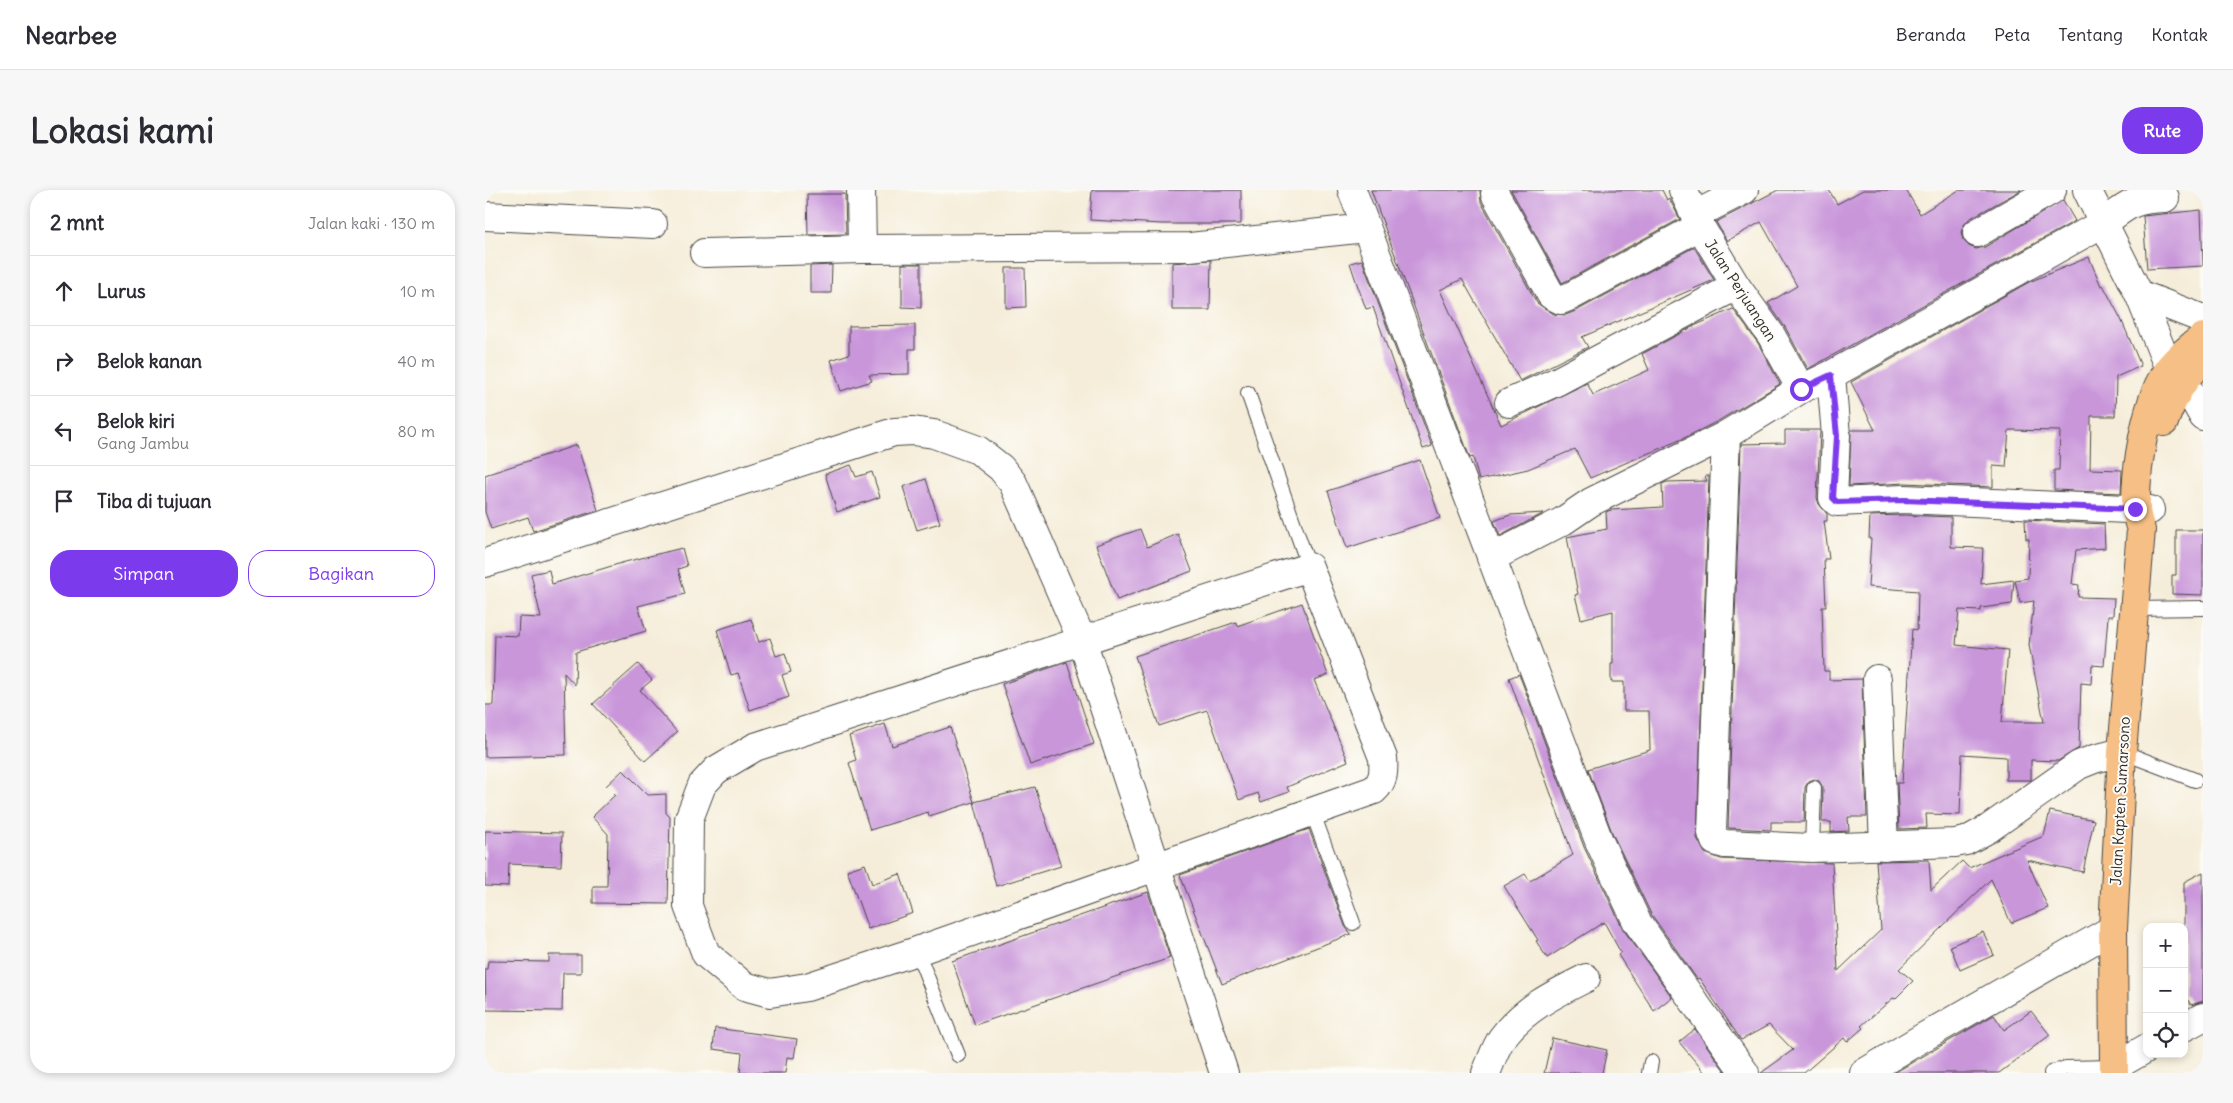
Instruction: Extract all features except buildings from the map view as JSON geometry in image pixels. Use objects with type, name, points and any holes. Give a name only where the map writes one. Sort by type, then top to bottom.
[{"type":"highway","name":"Jalan Kapten Sumarsono","points":[[2114,1070],[2113,929],[2122,752],[2142,516],[2176,375],[2203,337]]},
{"type":"highway","name":"Jalan Kapten Sumarsono","points":[[2176,375],[2203,361]]},
{"type":"street","points":[[861,190],[862,249]]},
{"type":"street","points":[[1352,190],[1599,841],[1637,922],[1745,1073]]},
{"type":"street","name":"Jalan Perjuangan","points":[[1683,190],[1697,221],[1736,286],[1771,335],[1801,389]]},
{"type":"street","points":[[1495,194],[1551,295],[1561,300],[1571,296],[1697,221],[1744,190]]},
{"type":"street","points":[[1977,233],[2053,190]]},
{"type":"street","points":[[1491,558],[1563,521],[1591,502],[1726,435],[1801,389],[1831,375],[2098,202],[2165,198]]},
{"type":"street","points":[[2098,202],[2176,375],[2203,416]]},
{"type":"street","points":[[485,216],[653,224]]},
{"type":"street","points":[[704,253],[862,249],[1190,248],[1366,228]]},
{"type":"street","points":[[1509,403],[1558,381],[1736,286]]},
{"type":"street","points":[[2139,294],[2203,319]]},
{"type":"street","points":[[1831,375],[1837,436],[1833,498],[1837,502],[1904,500],[2142,516]]},
{"type":"street","points":[[485,563],[894,432],[913,431],[934,434],[978,450],[1001,468],[1013,483],[1082,640],[1224,1073]]},
{"type":"street","points":[[1726,435],[1712,836],[1715,841],[1721,844],[1812,848],[1966,841],[1989,829],[2079,765],[2094,758],[2122,752]]},
{"type":"street","points":[[1309,567],[1383,758],[1384,769],[1380,784],[1374,790],[917,951],[807,987],[770,993],[744,986],[706,954],[688,906],[689,819],[702,785],[716,770],[755,747],[1082,640],[1309,567]]},
{"type":"street","points":[[1877,679],[1884,846]]},
{"type":"street","points":[[1864,1073],[2113,929]]},
{"type":"street","points":[[1486,1073],[1502,1038],[1525,1014],[1555,994],[1586,978]]},
{"type":"street","points":[[2188,1025],[2203,1017]]},
{"type":"street","points":[[2114,1070],[2143,1051]]},
{"type":"lane","points":[[1248,392],[1309,567]]},
{"type":"lane","points":[[2134,609],[2203,608]]},
{"type":"lane","points":[[2122,752],[2195,780]]},
{"type":"lane","points":[[1812,848],[1814,788]]},
{"type":"lane","points":[[1313,811],[1353,923]]},
{"type":"lane","points":[[917,951],[958,1054]]},
{"type":"lane","points":[[2051,1073],[2066,1068],[2114,1070]]},
{"type":"route","points":[[1801,389],[1831,375],[1837,436],[1834,501],[1904,500],[2135,509]]}]
